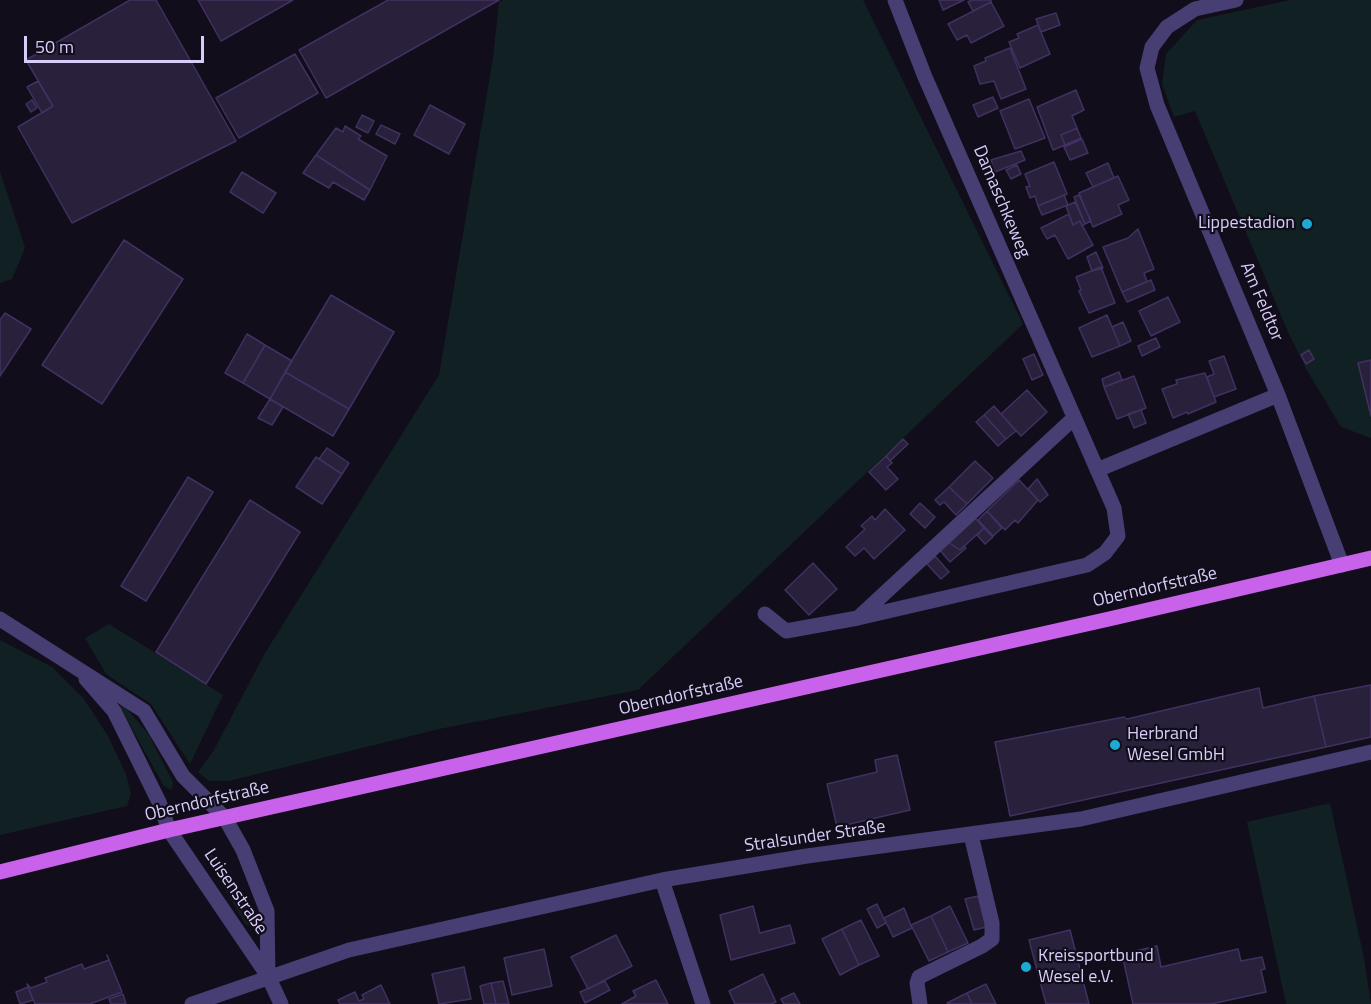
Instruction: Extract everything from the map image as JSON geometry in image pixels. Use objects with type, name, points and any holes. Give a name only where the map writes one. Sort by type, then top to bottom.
[{"type":"main road","name":"Oberndorfstraße","points":[[0,872],[169,830],[1371,558]]},
{"type":"street","name":"Damaschkeweg","points":[[765,614],[786,631],[858,618],[1087,565],[1105,553],[1118,536],[1114,508],[894,0]]},
{"type":"street","name":"Am Feldtor","points":[[1236,0],[1194,9],[1167,27],[1152,47],[1147,68],[1157,105],[1278,395],[1342,565]]},
{"type":"street","points":[[1097,470],[1278,395]]},
{"type":"street","points":[[858,618],[1074,418]]},
{"type":"street","name":"Luisenstraße","points":[[0,619],[144,711],[183,776],[225,818],[243,850],[267,911],[268,976]]},
{"type":"street","name":"Luisenstraße","points":[[74,665],[114,711],[159,802],[169,830],[268,976],[281,1004]]},
{"type":"street","name":"Stralsunder Straße","points":[[192,1004],[349,950],[662,880],[807,856],[971,836],[1081,819],[1371,753]]},
{"type":"street","points":[[920,1004],[917,983],[920,977],[992,939],[992,923],[971,836]]},
{"type":"street","points":[[662,880],[704,1004]]},
{"type":"shaded area","points":[[503,0],[863,0],[1023,324],[638,690],[439,729],[229,781],[209,781],[198,772],[214,750],[265,653],[439,375],[493,58],[499,2]]},
{"type":"shaded area","name":"Lippestadion","points":[[1290,0],[1371,0],[1371,438],[1341,427],[1308,372],[1288,332],[1195,111],[1174,117],[1162,84],[1166,54],[1197,20]]},
{"type":"shaded area","points":[[0,171],[25,248],[12,279],[0,283]]},
{"type":"shaded area","points":[[109,624],[223,695],[190,764],[151,704],[106,674],[85,638]]},
{"type":"shaded area","points":[[0,640],[52,667],[84,699],[108,736],[126,774],[131,794],[127,806],[0,835]]},
{"type":"shaded area","points":[[124,705],[149,735],[173,782],[172,790],[164,786],[120,706]]},
{"type":"shaded area","points":[[1330,803],[1364,958],[1371,1004],[1286,1004],[1247,822]]},
{"type":"shaded area","points":[[210,852],[225,869],[253,917],[252,923],[248,926],[208,860],[206,855]]},
{"type":"building","points":[[130,0],[156,0],[236,141],[72,223],[18,127],[53,106],[26,60]]},
{"type":"building","points":[[198,0],[293,0],[221,41]]},
{"type":"building","points":[[388,0],[499,0],[326,98],[299,50]]},
{"type":"building","points":[[939,0],[964,0],[943,10]]},
{"type":"building","points":[[991,0],[991,2],[973,11],[968,2]]},
{"type":"building","points":[[991,2],[1004,26],[971,43],[967,35],[957,40],[948,24]]},
{"type":"building","points":[[1056,13],[1060,25],[1041,32],[1036,19]]},
{"type":"building","points":[[1038,25],[1050,54],[1020,68],[1009,42],[1019,38],[1017,34]]},
{"type":"building","points":[[1010,48],[1026,89],[1001,99],[994,81],[980,84],[974,66],[986,61],[985,58]]},
{"type":"building","points":[[295,54],[318,93],[239,138],[216,98]]},
{"type":"building","points":[[38,81],[53,106],[42,113],[27,87]]},
{"type":"building","points":[[1076,90],[1084,110],[1072,116],[1077,128],[1061,135],[1065,145],[1053,150],[1037,107]]},
{"type":"building","points":[[993,97],[998,108],[978,117],[973,105]]},
{"type":"building","points":[[1029,99],[1045,138],[1015,149],[1000,111]]},
{"type":"building","points":[[32,100],[37,108],[31,112],[26,104]]},
{"type":"building","points":[[430,105],[465,124],[449,154],[414,135]]},
{"type":"building","points":[[362,115],[374,121],[368,133],[356,127]]},
{"type":"building","points":[[381,125],[400,134],[395,144],[376,134]]},
{"type":"building","points":[[345,126],[361,136],[358,139],[387,156],[370,190],[316,155],[336,128],[343,132]]},
{"type":"building","points":[[1077,128],[1081,138],[1065,145],[1061,135]]},
{"type":"building","points":[[1082,139],[1088,153],[1070,160],[1064,147]]},
{"type":"building","points":[[1021,151],[1025,160],[995,172],[991,160]]},
{"type":"building","points":[[316,155],[370,190],[364,200],[333,182],[329,188],[303,173]]},
{"type":"building","points":[[1054,162],[1067,194],[1038,206],[1035,196],[1030,198],[1026,187],[1030,186],[1025,174]]},
{"type":"building","points":[[1108,163],[1114,178],[1093,187],[1086,173]]},
{"type":"building","points":[[1017,165],[1021,174],[1011,179],[1006,170]]},
{"type":"building","points":[[242,172],[276,193],[263,213],[230,192]]},
{"type":"building","points":[[1118,176],[1129,200],[1118,205],[1122,214],[1093,227],[1079,193]]},
{"type":"building","points":[[1064,195],[1068,205],[1042,215],[1038,206]]},
{"type":"building","points":[[1079,195],[1091,221],[1085,224],[1074,197]]},
{"type":"building","points":[[1075,202],[1085,224],[1082,226],[1080,221],[1073,225],[1066,206]]},
{"type":"building","points":[[1069,214],[1073,225],[1080,221],[1093,245],[1068,259],[1055,235],[1047,239],[1041,228]]},
{"type":"building","points":[[1138,229],[1154,269],[1144,273],[1147,282],[1122,292],[1103,247],[1128,238]]},
{"type":"building","points":[[124,240],[183,279],[102,404],[42,365]]},
{"type":"building","points":[[1096,252],[1103,268],[1092,271],[1087,257]]},
{"type":"building","points":[[1101,267],[1115,303],[1089,313],[1079,291],[1081,290],[1076,277]]},
{"type":"building","points":[[1151,280],[1155,290],[1127,302],[1122,292]]},
{"type":"building","points":[[331,295],[394,332],[349,409],[285,372]]},
{"type":"building","points":[[1168,297],[1180,322],[1151,336],[1139,311]]},
{"type":"building","points":[[5,313],[31,329],[0,376],[0,320]]},
{"type":"building","points":[[1107,315],[1120,346],[1092,357],[1079,328]]},
{"type":"building","points":[[1123,322],[1131,341],[1120,346],[1112,327]]},
{"type":"building","points":[[247,334],[265,345],[243,383],[225,373]]},
{"type":"building","points":[[1156,338],[1160,347],[1142,356],[1138,346]]},
{"type":"building","points":[[265,345],[292,361],[270,399],[243,383]]},
{"type":"building","points":[[1309,350],[1314,359],[1306,364],[1301,355]]},
{"type":"building","points":[[1034,354],[1043,375],[1032,380],[1023,359]]},
{"type":"building","points":[[1224,356],[1236,389],[1214,397],[1207,377],[1214,374],[1209,361]]},
{"type":"building","points":[[1371,360],[1371,416],[1358,363]]},
{"type":"building","points":[[285,372],[349,409],[333,436],[270,399]]},
{"type":"building","points":[[1119,372],[1122,380],[1104,387],[1102,379]]},
{"type":"building","points":[[1205,373],[1216,402],[1173,418],[1162,389],[1177,384],[1176,380]]},
{"type":"building","points":[[1134,376],[1146,408],[1117,419],[1104,387]]},
{"type":"building","points":[[1027,390],[1047,412],[1021,436],[1001,414]]},
{"type":"building","points":[[270,399],[283,407],[272,425],[258,418]]},
{"type":"building","points":[[994,406],[1016,431],[1006,439],[984,415]]},
{"type":"building","points":[[1141,410],[1146,423],[1134,428],[1128,414]]},
{"type":"building","points":[[984,415],[1006,439],[998,446],[976,422]]},
{"type":"building","points":[[903,439],[908,444],[890,461],[886,456]]},
{"type":"building","points":[[327,448],[349,463],[342,474],[319,459]]},
{"type":"building","points":[[886,456],[892,463],[887,467],[898,479],[886,490],[869,472]]},
{"type":"building","points":[[316,457],[342,474],[322,504],[296,487]]},
{"type":"building","points":[[975,461],[993,478],[967,504],[949,487]]},
{"type":"building","points":[[188,477],[213,492],[146,601],[121,586]]},
{"type":"building","points":[[1037,479],[1048,495],[1040,502],[1028,489]]},
{"type":"building","points":[[1019,480],[1038,500],[1018,523],[1015,520],[1005,530],[987,511]]},
{"type":"building","points":[[949,487],[967,504],[956,515],[944,502],[940,505],[935,500]]},
{"type":"building","points":[[250,500],[300,532],[206,684],[156,652]]},
{"type":"building","points":[[920,503],[935,517],[925,528],[910,514]]},
{"type":"building","points":[[885,509],[905,530],[874,559],[864,548],[855,556],[846,547],[865,529],[861,526],[872,516],[875,520]]},
{"type":"building","points":[[987,511],[1002,528],[993,536],[978,520]]},
{"type":"building","points":[[975,518],[984,528],[960,550],[948,542]]},
{"type":"building","points":[[984,528],[993,537],[985,544],[977,535]]},
{"type":"building","points":[[948,542],[960,550],[964,546],[966,548],[950,562],[939,549]]},
{"type":"building","points":[[935,556],[949,572],[941,579],[927,564]]},
{"type":"building","points":[[813,563],[837,589],[809,615],[785,590]]},
{"type":"building","points":[[1371,685],[1371,737],[1326,747],[1314,696]]},
{"type":"building","points":[[1259,688],[1263,708],[1314,696],[1326,747],[1010,816],[995,742],[1124,717],[1127,719]]},
{"type":"building","points":[[897,755],[910,810],[837,827],[827,784],[877,772],[875,760]]},
{"type":"building","points":[[978,896],[986,927],[974,930],[965,899]]},
{"type":"building","points":[[877,904],[886,923],[877,928],[867,909]]},
{"type":"building","points":[[753,906],[760,933],[790,925],[795,943],[731,960],[720,915]]},
{"type":"building","points":[[950,906],[968,943],[948,952],[931,916]]},
{"type":"building","points":[[904,908],[912,928],[893,937],[884,918]]},
{"type":"building","points":[[931,916],[948,952],[929,961],[911,925]]},
{"type":"building","points":[[861,920],[879,956],[859,965],[842,929]]},
{"type":"building","points":[[842,929],[859,965],[840,975],[822,939]]},
{"type":"building","points":[[1070,930],[1089,1004],[1046,1004],[1029,940]]},
{"type":"building","points":[[616,935],[632,966],[588,989],[571,957]]},
{"type":"building","points":[[1157,946],[1161,967],[1238,949],[1241,961],[1262,957],[1265,969],[1261,970],[1266,992],[1211,1004],[1133,1004],[1122,954]]},
{"type":"building","points":[[544,949],[552,986],[512,995],[504,958]]},
{"type":"building","points":[[107,955],[122,992],[90,1004],[35,1004],[27,984],[31,988],[47,982],[45,978],[82,964],[84,969],[109,960]]},
{"type":"building","points":[[464,967],[471,999],[439,1004],[432,974]]},
{"type":"building","points":[[763,974],[776,1002],[735,1004],[729,991]]},
{"type":"building","points":[[656,980],[668,1004],[622,1004],[636,996],[633,991]]},
{"type":"building","points":[[503,981],[509,1004],[496,1004],[491,983]]},
{"type":"building","points":[[605,981],[610,990],[585,1003],[580,992]]},
{"type":"building","points":[[491,983],[496,1004],[484,1004],[480,986]]},
{"type":"building","points":[[986,984],[996,1004],[972,1004],[967,993]]},
{"type":"building","points":[[381,985],[390,1004],[340,1004],[338,1000],[355,992],[359,1001],[364,999],[362,995]]},
{"type":"building","points":[[28,987],[33,1000],[20,1004],[16,992]]},
{"type":"building","points":[[794,993],[800,1004],[784,1004],[781,999]]},
{"type":"building","points":[[967,993],[972,1004],[947,1003]]},
{"type":"building","points":[[123,994],[126,1004],[111,1004],[109,999]]},
{"type":"place","name":"Lippestadion","points":[[1307,224]]},
{"type":"place","name":"Herbrand Wesel GmbH","points":[[1115,745]]},
{"type":"place","name":"Kreissportbund Wesel e.V.","points":[[1026,967]]}]
